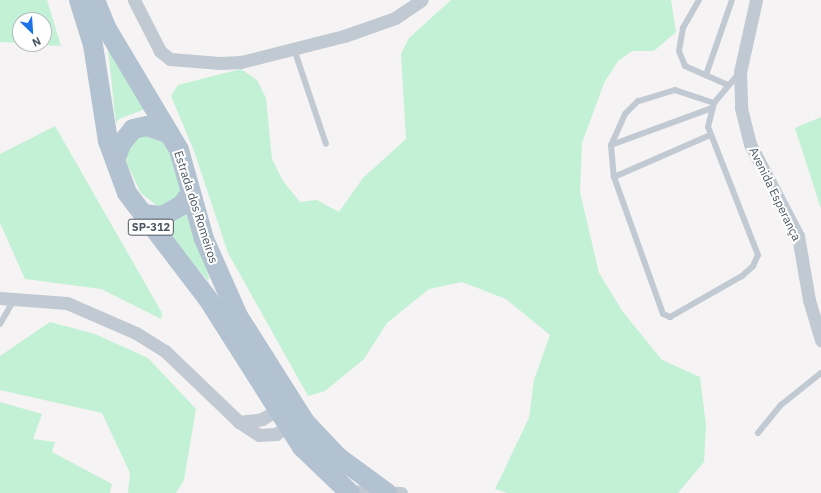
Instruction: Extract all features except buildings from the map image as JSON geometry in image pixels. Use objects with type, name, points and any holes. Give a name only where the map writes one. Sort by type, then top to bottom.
[{"type":"main road","name":"Estrada dos Romeiros","points":[[79,0],[93,45],[115,160],[124,188],[208,299],[288,413],[338,457],[390,492]]},
{"type":"main road","name":"Estrada dos Romeiros","points":[[95,0],[108,29],[179,150],[190,194],[216,270],[238,316],[288,413],[321,469],[348,492]]},
{"type":"main road","points":[[115,160],[121,144],[133,129],[147,126],[170,134]]},
{"type":"main road","points":[[143,214],[163,216],[182,205],[190,194]]},
{"type":"street","points":[[134,0],[160,51],[170,59],[241,62],[344,36],[395,18],[413,2]]},
{"type":"street","name":"Avenida Esperança","points":[[756,0],[740,72],[745,128],[763,173],[798,236],[809,300],[821,340]]},
{"type":"street","points":[[0,298],[67,303],[136,333],[165,351],[240,422],[259,435],[276,434],[288,413]]},
{"type":"street","points":[[240,422],[288,413]]},
{"type":"street","points":[[348,492],[390,492]]},
{"type":"lane","points":[[699,0],[683,28],[679,51],[685,66],[728,84]]},
{"type":"lane","points":[[706,75],[732,0]]},
{"type":"lane","points":[[294,49],[326,144]]},
{"type":"lane","points":[[713,106],[675,90],[638,101],[625,114],[611,145],[614,177],[663,314],[675,317],[742,276],[753,266],[758,255],[710,134],[707,121],[713,106],[728,84],[740,72]]},
{"type":"lane","points":[[611,145],[713,106]]},
{"type":"lane","points":[[614,177],[710,134]]},
{"type":"lane","points":[[0,324],[16,298]]},
{"type":"lane","points":[[758,433],[782,405],[821,373]]},
{"type":"green space","points":[[0,0],[47,0],[51,12],[12,12],[12,43],[0,42]]},
{"type":"green space","points":[[451,0],[671,0],[676,32],[654,51],[632,51],[618,61],[604,83],[582,143],[580,192],[599,273],[623,312],[662,360],[700,377],[706,425],[704,462],[678,493],[507,493],[495,489],[529,418],[534,380],[550,335],[506,299],[462,282],[429,289],[387,323],[364,359],[325,391],[308,396],[228,253],[194,151],[171,96],[178,85],[241,69],[257,80],[266,98],[272,159],[283,181],[300,202],[317,200],[339,212],[363,178],[406,139],[401,54],[409,38]]},
{"type":"green space","points":[[52,16],[61,46],[52,45]]},
{"type":"green space","points":[[107,41],[148,108],[119,119],[116,123]]},
{"type":"green space","points":[[821,117],[821,209],[795,128]]},
{"type":"green space","points":[[55,126],[162,313],[161,319],[101,289],[25,279],[0,223],[0,154]]},
{"type":"green space","points":[[143,129],[166,140],[181,192],[176,200],[160,208],[141,193],[127,164],[125,149]]},
{"type":"green space","points":[[188,206],[209,278],[208,281],[158,221]]},
{"type":"green space","points":[[50,322],[95,334],[148,358],[196,409],[184,480],[176,493],[128,493],[130,473],[102,413],[0,390],[0,356]]},
{"type":"green space","points":[[0,402],[42,414],[33,439],[55,442],[52,452],[112,484],[110,493],[0,493]]}]
